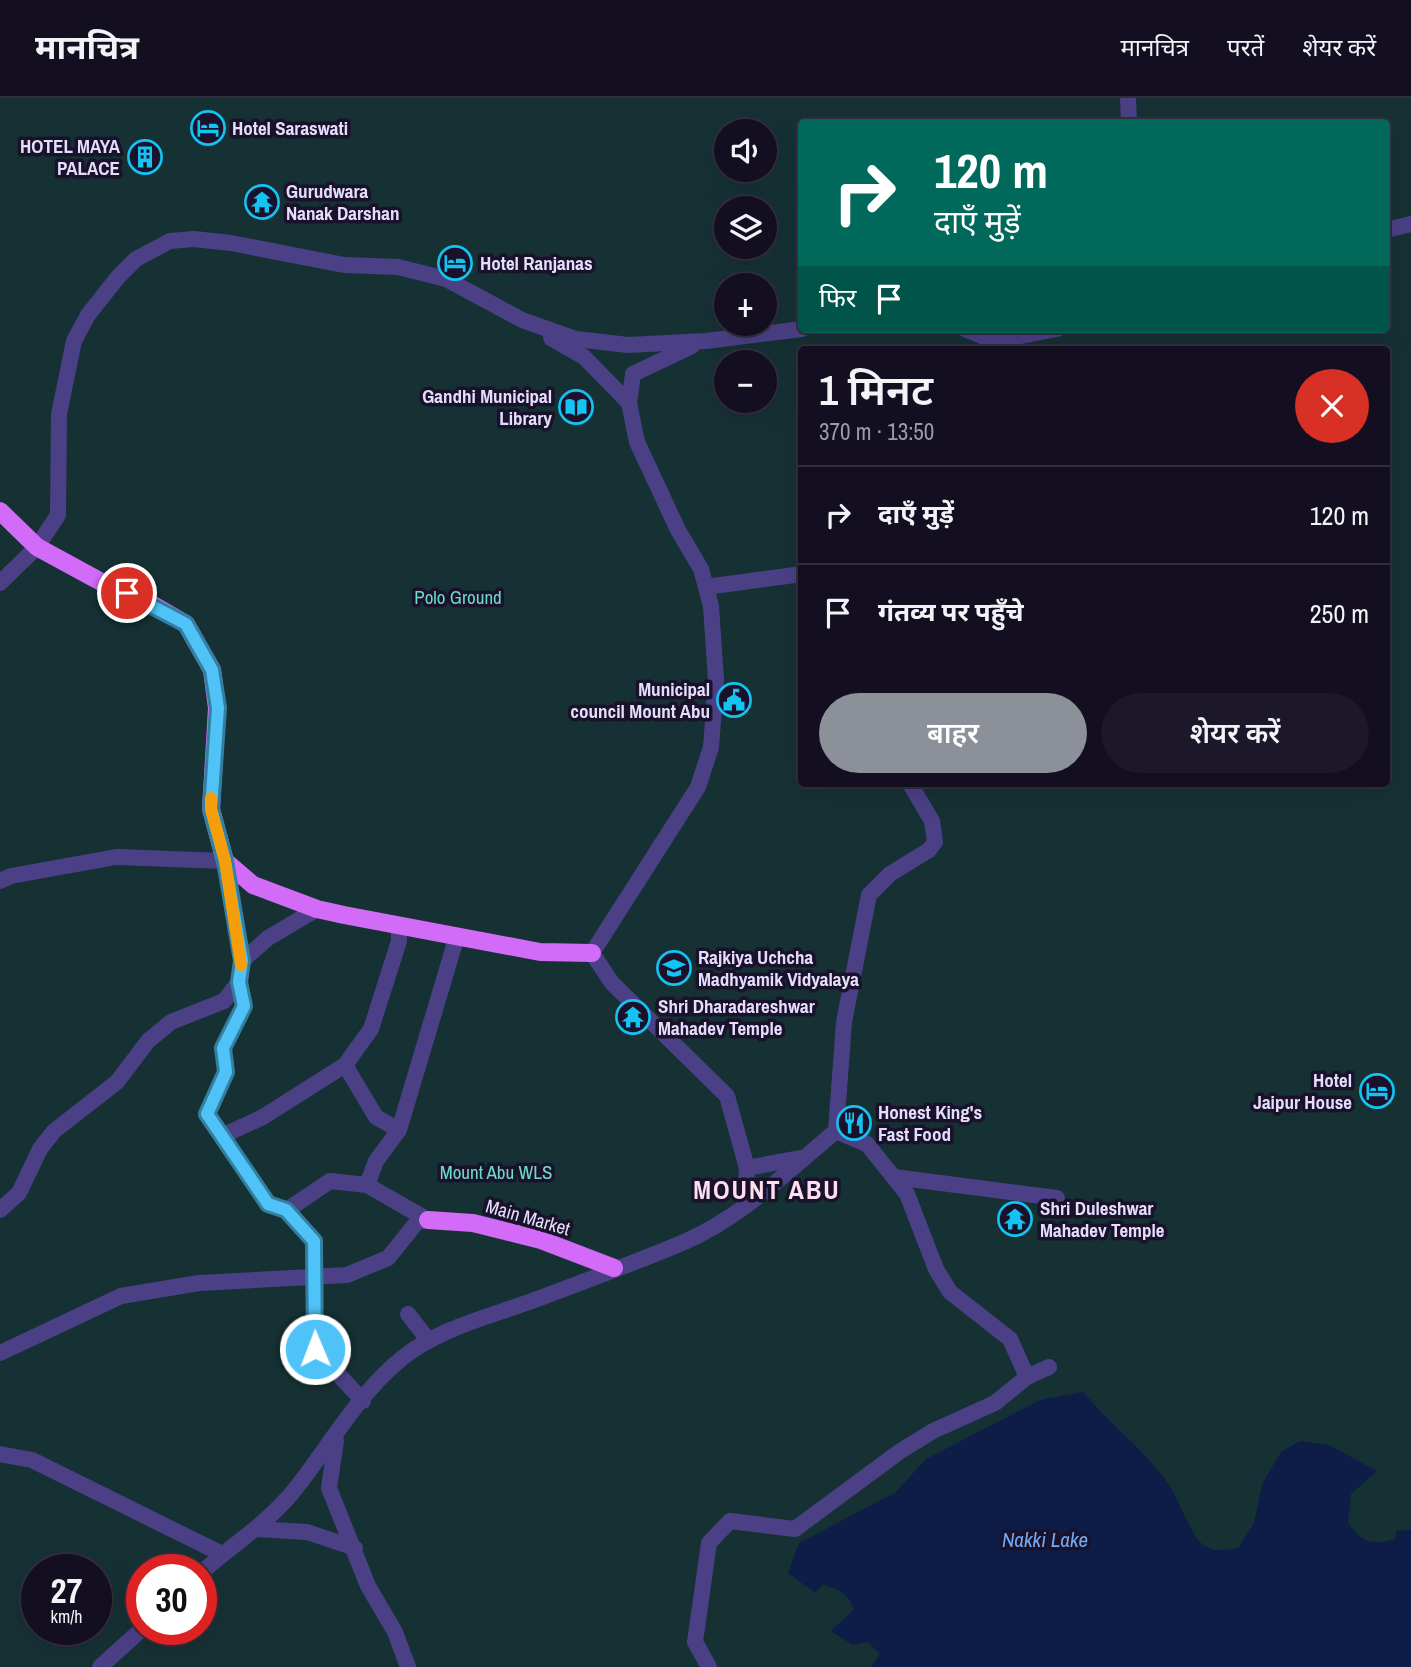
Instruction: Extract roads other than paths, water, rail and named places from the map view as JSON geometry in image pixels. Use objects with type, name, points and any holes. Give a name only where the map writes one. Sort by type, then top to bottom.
[{"type":"main road","points":[[0,511],[37,547],[186,624],[212,670],[218,708],[211,809],[225,861],[253,885],[317,909],[540,952],[592,953]]},
{"type":"main road","name":"Main Market","points":[[428,1220],[473,1223],[541,1240],[614,1268]]},
{"type":"street","points":[[1128,98],[1129,119]]},
{"type":"street","points":[[1390,229],[1411,224]]},
{"type":"street","points":[[0,583],[37,547],[58,515],[59,414],[74,341],[88,315],[118,277],[136,259],[153,248],[170,242],[194,239],[230,243],[344,265],[398,267],[446,279],[584,357],[629,403]]},
{"type":"street","points":[[518,318],[576,339],[628,345],[706,341],[798,330]]},
{"type":"street","points":[[976,333],[995,340],[1034,333]]},
{"type":"street","points":[[706,341],[633,374],[629,403],[637,442],[678,530],[702,569],[711,606],[716,680],[711,747],[698,787],[592,953],[612,983],[727,1096],[747,1168],[745,1205]]},
{"type":"street","points":[[706,587],[798,574]]},
{"type":"street","points":[[217,1559],[256,1529],[291,1494],[363,1401],[388,1372],[415,1349],[462,1324],[684,1242],[734,1216],[836,1130],[844,1022],[869,895],[890,874],[929,850],[935,842],[932,821],[912,787]]},
{"type":"street","points":[[0,881],[11,876],[116,857],[225,861],[242,961],[239,982],[244,1006],[223,1048],[226,1072],[207,1114],[268,1204],[286,1210],[314,1241],[315,1349],[363,1401]]},
{"type":"street","points":[[242,961],[268,938],[317,909]]},
{"type":"street","points":[[222,1136],[263,1117],[345,1065],[371,1029],[399,940],[399,925]]},
{"type":"street","points":[[367,1185],[376,1161],[399,1130],[457,936]]},
{"type":"street","points":[[0,1210],[19,1193],[40,1149],[54,1131],[117,1082],[148,1041],[171,1022],[224,1001],[239,982]]},
{"type":"street","points":[[345,1065],[376,1117],[399,1130]]},
{"type":"street","points":[[836,1130],[867,1144],[894,1177],[907,1194],[936,1269],[950,1292],[1010,1339],[1027,1377]]},
{"type":"street","points":[[747,1168],[805,1157]]},
{"type":"street","points":[[894,1177],[1057,1198]]},
{"type":"street","points":[[286,1210],[330,1181],[367,1185],[428,1220]]},
{"type":"street","points":[[0,1353],[121,1296],[199,1283],[347,1275],[388,1258],[417,1222],[428,1220]]},
{"type":"street","points":[[408,1314],[429,1341]]},
{"type":"street","points":[[709,1667],[695,1642],[709,1543],[730,1521],[795,1528],[899,1452],[933,1431],[995,1403],[1027,1377],[1049,1367]]},
{"type":"street","points":[[339,1431],[330,1462],[329,1488],[368,1586],[395,1632],[408,1667]]},
{"type":"street","points":[[0,1454],[32,1460],[222,1554]]},
{"type":"street","points":[[256,1529],[307,1532],[355,1548]]},
{"type":"street","points":[[100,1667],[126,1643]]},
{"type":"water","name":"Nakki Lake","points":[[1083,1392],[1156,1467],[1170,1486],[1190,1527],[1199,1541],[1208,1548],[1223,1550],[1239,1547],[1254,1523],[1262,1484],[1281,1452],[1300,1441],[1329,1445],[1377,1471],[1351,1494],[1348,1523],[1363,1538],[1374,1542],[1395,1539],[1396,1531],[1411,1530],[1411,1667],[871,1667],[880,1653],[867,1642],[853,1645],[831,1631],[854,1609],[845,1595],[838,1590],[822,1585],[815,1593],[788,1573],[799,1543],[896,1492],[926,1459],[1040,1400]]},
{"type":"place","name":"Hotel Saraswati","points":[[208,128]]},
{"type":"place","name":"HOTEL MAYA PALACE","points":[[145,157]]},
{"type":"place","name":"Gurudwara Nanak Darshan","points":[[262,202]]},
{"type":"place","name":"Hotel Ranjanas","points":[[455,263]]},
{"type":"place","name":"Gandhi Municipal Library","points":[[576,407]]},
{"type":"place","name":"Municipal council Mount Abu","points":[[734,700]]},
{"type":"place","name":"Rajkiya Uchcha Madhyamik Vidyalaya","points":[[674,968]]},
{"type":"place","name":"Shri Dharadareshwar Mahadev Temple","points":[[633,1017]]},
{"type":"place","name":"Hotel Jaipur House","points":[[1377,1091]]},
{"type":"place","name":"Honest King's Fast Food","points":[[854,1123]]},
{"type":"place","name":"Shri Duleshwar Mahadev Temple","points":[[1015,1219]]},
{"type":"district","name":"MOUNT ABU","points":[[767,1190]]},
{"type":"park label","name":"Polo Ground","points":[[458,597]]},
{"type":"park label","name":"Mount Abu WLS","points":[[496,1172]]}]
